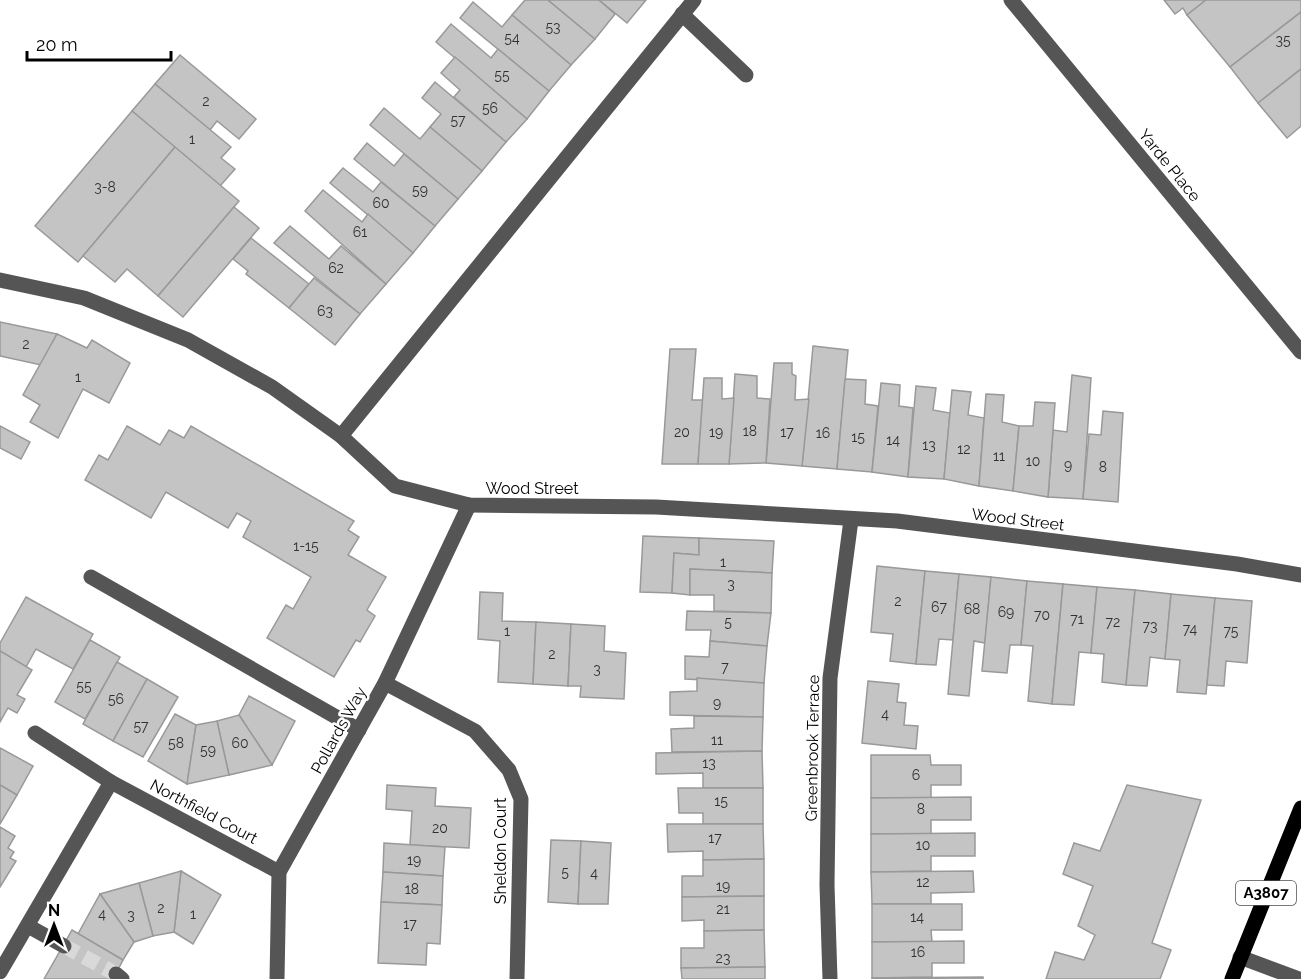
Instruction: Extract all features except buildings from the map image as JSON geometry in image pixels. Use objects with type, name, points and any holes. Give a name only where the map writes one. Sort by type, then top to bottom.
[{"type":"main road","name":"A3807","points":[[1232,979],[1301,808]]},
{"type":"street","points":[[341,436],[694,0]]},
{"type":"street","name":"Yarde Place","points":[[1011,0],[1301,352]]},
{"type":"street","points":[[682,14],[746,75]]},
{"type":"street","name":"Wood Street","points":[[0,280],[84,298],[188,340],[272,387],[341,436],[395,486],[469,506],[656,507],[908,523],[1236,564],[1301,575]]},
{"type":"street","name":"Pollards Way","points":[[278,979],[279,872],[385,683],[469,506]]},
{"type":"street","name":"Greenbrook Terrace","points":[[830,979],[827,885],[830,678],[851,520]]},
{"type":"street","points":[[91,578],[359,730]]},
{"type":"street","name":"Sheldon Court","points":[[385,683],[475,731],[509,770],[521,799],[517,979]]},
{"type":"street","name":"Northfield Court","points":[[35,733],[111,782],[279,872]]},
{"type":"street","points":[[0,972],[111,782]]},
{"type":"street","points":[[28,926],[64,946]]},
{"type":"street","points":[[1240,957],[1299,979]]},
{"type":"tunnel","points":[[64,946],[116,974]]}]
